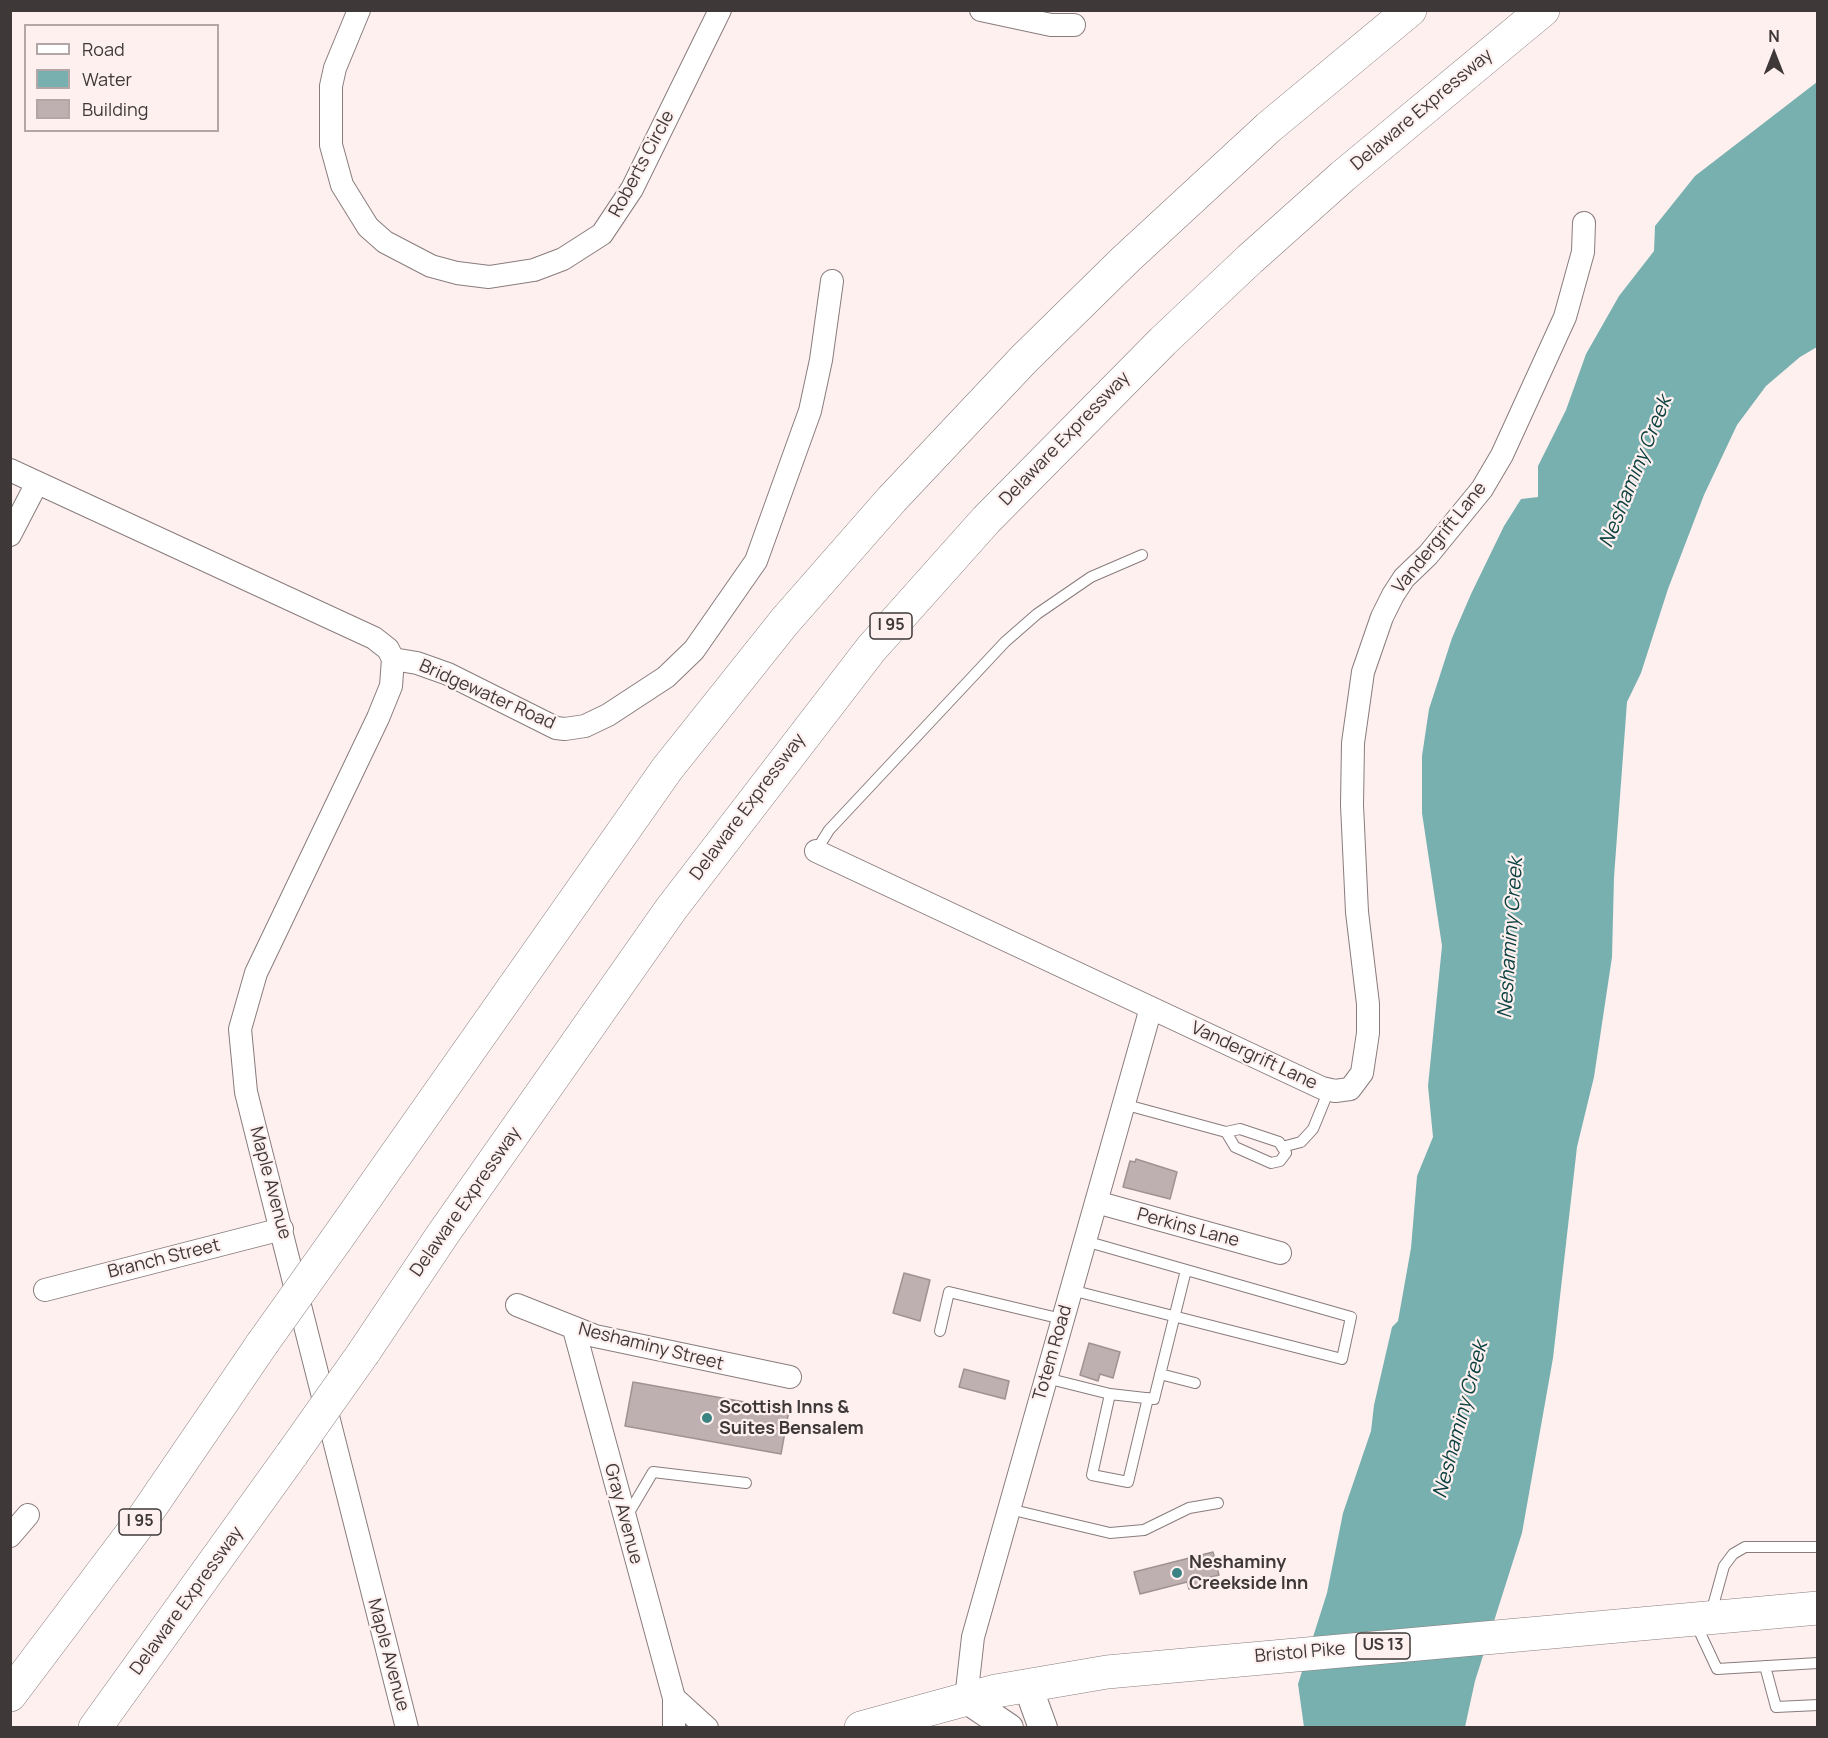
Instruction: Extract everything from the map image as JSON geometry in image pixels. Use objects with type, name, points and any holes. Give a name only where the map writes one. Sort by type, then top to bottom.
[{"type":"main road","name":"I 95","points":[[10,1695],[144,1517],[262,1344],[667,769],[785,621],[869,525],[1024,359],[1126,259],[1269,127],[1410,10]]},
{"type":"main road","name":"Delaware Expressway","points":[[95,1728],[364,1352],[443,1234],[672,909],[871,649],[994,512],[1162,341],[1343,176],[1543,10]]},
{"type":"main road","name":"Bristol Pike","points":[[861,1728],[1027,1684],[1107,1672],[1263,1656],[1818,1608]]},
{"type":"street","name":"Roberts Circle","points":[[359,10],[334,68],[331,86],[331,145],[342,185],[368,227],[406,255],[457,273],[489,277],[534,270],[563,259],[580,250],[607,227],[632,189],[720,10]]},
{"type":"street","points":[[981,10],[1051,25],[1074,25]]},
{"type":"street","name":"Vandergrift Lane","points":[[816,851],[1329,1090],[1344,1090],[1357,1082],[1362,1073],[1368,1033],[1357,912],[1352,805],[1353,742],[1363,672],[1382,617],[1393,595],[1404,578],[1428,555],[1482,489],[1502,455],[1566,317],[1583,252],[1584,223]]},
{"type":"street","name":"Bridgewater Road","points":[[393,659],[417,663],[448,674],[556,728],[565,729],[585,726],[608,716],[666,677],[694,650],[712,627],[756,561],[810,411],[821,360],[832,281]]},
{"type":"street","points":[[10,470],[374,638],[388,649],[393,659]]},
{"type":"street","points":[[10,535],[37,483]]},
{"type":"street","name":"Maple Avenue","points":[[393,659],[391,686],[378,718],[256,973],[240,1029],[246,1092],[407,1728]]},
{"type":"street","name":"Totem Road","points":[[966,1699],[970,1649],[1151,1008]]},
{"type":"street","name":"Perkins Lane","points":[[1096,1202],[1280,1253]]},
{"type":"street","name":"Branch Street","points":[[45,1290],[282,1229]]},
{"type":"street","name":"Neshaminy Street","points":[[517,1305],[574,1329],[712,1362],[790,1377]]},
{"type":"street","name":"Gray Avenue","points":[[574,1329],[674,1698],[674,1728]]},
{"type":"street","points":[[10,1536],[28,1515]]},
{"type":"street","points":[[1027,1684],[1042,1728]]},
{"type":"street","points":[[674,1698],[706,1728]]},
{"type":"street","points":[[966,1699],[1009,1728]]},
{"type":"lane","name":"Vandergrift Lane","points":[[816,851],[829,830],[1005,642],[1037,614],[1091,577],[1142,555]]},
{"type":"lane","points":[[1282,1147],[1301,1142],[1313,1129],[1329,1090]]},
{"type":"lane","points":[[1123,1104],[1226,1132],[1240,1129],[1279,1142],[1286,1153],[1280,1161],[1271,1163],[1235,1147],[1226,1132]]},
{"type":"lane","points":[[1071,1290],[1342,1359],[1351,1317],[1085,1241]]},
{"type":"lane","points":[[1046,1378],[1110,1394],[1154,1399],[1186,1270]]},
{"type":"lane","points":[[940,1331],[949,1292],[1062,1320]]},
{"type":"lane","points":[[1160,1374],[1195,1383]]},
{"type":"lane","points":[[1110,1394],[1092,1474],[1128,1482],[1148,1398]]},
{"type":"lane","points":[[625,1519],[653,1472],[746,1483]]},
{"type":"lane","points":[[1009,1509],[1110,1533],[1129,1533],[1144,1530],[1189,1508],[1218,1503]]},
{"type":"lane","points":[[1818,1546],[1745,1547],[1733,1554],[1724,1566],[1701,1618],[1717,1669],[1818,1663]]},
{"type":"lane","points":[[1765,1666],[1776,1707],[1818,1705]]},
{"type":"water","name":"Neshaminy Creek","points":[[1817,82],[1817,347],[1800,357],[1766,386],[1737,425],[1704,495],[1668,589],[1641,673],[1627,702],[1614,877],[1612,957],[1594,1077],[1577,1147],[1553,1358],[1522,1533],[1475,1681],[1465,1727],[1304,1727],[1298,1684],[1327,1593],[1343,1513],[1371,1431],[1374,1405],[1392,1327],[1398,1321],[1411,1248],[1417,1176],[1433,1137],[1428,1086],[1442,946],[1422,813],[1422,756],[1429,709],[1452,638],[1471,594],[1504,526],[1521,499],[1538,497],[1538,466],[1566,410],[1586,354],[1619,296],[1654,251],[1655,226],[1695,176]]},
{"type":"building","points":[[1136,1159],[1177,1172],[1170,1199],[1123,1187],[1130,1161],[1135,1162]]},
{"type":"building","points":[[904,1273],[930,1280],[920,1321],[893,1313]]},
{"type":"building","points":[[1089,1343],[1120,1352],[1113,1378],[1100,1374],[1098,1381],[1080,1375]]},
{"type":"building","points":[[964,1369],[1009,1381],[1005,1399],[959,1387]]},
{"type":"building","name":"Scottish Inns & Suites Bensalem","points":[[633,1382],[789,1410],[781,1454],[625,1426]]},
{"type":"building","name":"Neshaminy Creekside Inn","points":[[1213,1552],[1219,1575],[1204,1579],[1206,1585],[1189,1589],[1187,1582],[1140,1594],[1134,1572]]},
{"type":"place","name":"Scottish Inns & Suites Bensalem","points":[[707,1418]]},
{"type":"place","name":"Neshaminy Creekside Inn","points":[[1177,1573]]}]
